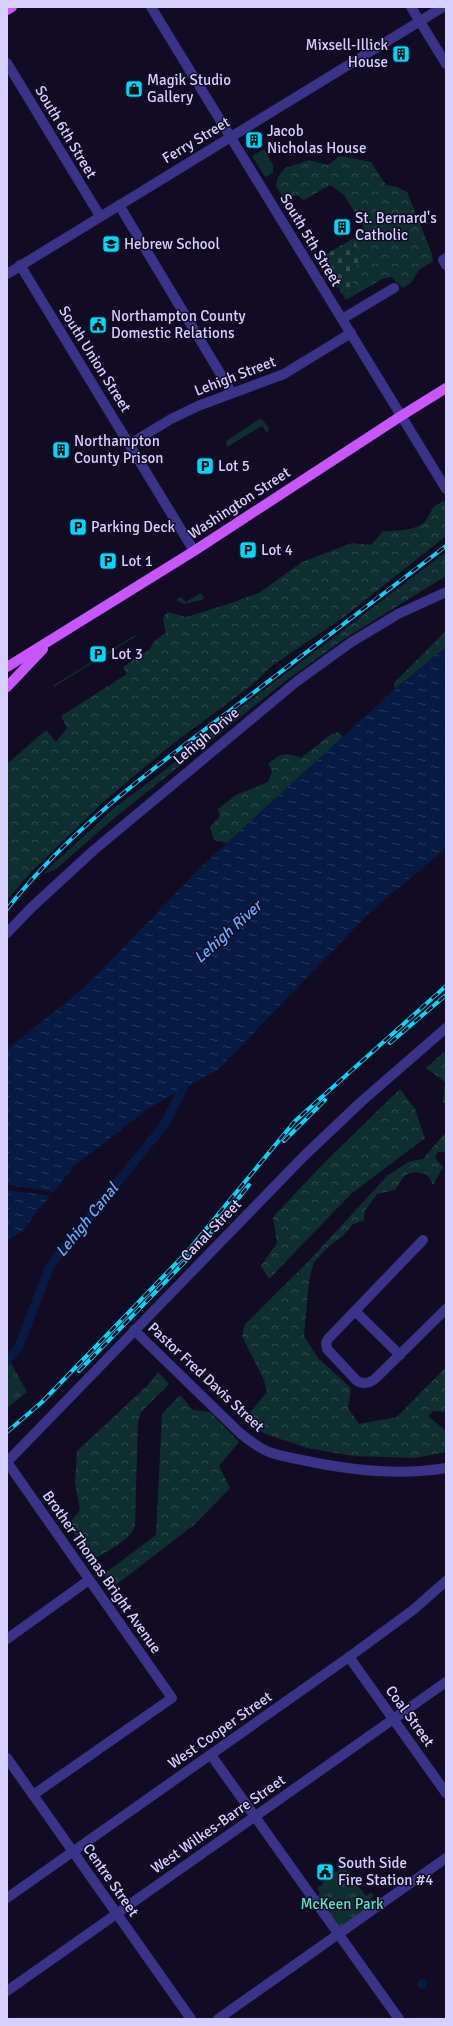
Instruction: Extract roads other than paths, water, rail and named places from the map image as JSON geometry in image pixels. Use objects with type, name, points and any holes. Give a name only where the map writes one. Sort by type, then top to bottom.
[{"type":"main road","points":[[7,10],[12,7]]},
{"type":"main road","name":"Washington Street","points":[[7,667],[194,551],[446,388]]},
{"type":"main road","points":[[7,687],[52,639]]},
{"type":"street","name":"South 5th Street","points":[[151,7],[446,489]]},
{"type":"street","points":[[411,7],[446,64]]},
{"type":"street","name":"Ferry Street","points":[[7,274],[443,7]]},
{"type":"street","name":"South 6th Street","points":[[7,64],[100,216]]},
{"type":"street","points":[[119,205],[232,393]]},
{"type":"street","points":[[446,258],[443,260],[446,265]]},
{"type":"street","name":"South Union Street","points":[[20,266],[194,551]]},
{"type":"street","points":[[342,319],[394,288]]},
{"type":"street","name":"Lehigh Street","points":[[130,444],[178,416],[232,393],[284,374],[351,333]]},
{"type":"street","name":"Lehigh Drive","points":[[7,933],[32,907],[94,850],[296,682],[350,643],[398,614],[446,592]]},
{"type":"street","name":"Canal Street","points":[[7,1462],[304,1156],[347,1115],[446,1028]]},
{"type":"street","points":[[423,1240],[328,1339],[327,1346],[330,1354],[358,1381],[364,1384],[374,1380],[446,1309]]},
{"type":"street","points":[[355,1311],[400,1355]]},
{"type":"street","name":"Pastor Fred Davis Street","points":[[134,1330],[241,1434],[254,1444],[271,1453],[349,1468],[401,1471],[446,1468]]},
{"type":"street","name":"Brother Thomas Bright Avenue","points":[[7,1462],[172,1698],[33,1795]]},
{"type":"street","points":[[7,1638],[89,1580]]},
{"type":"street","name":"West Cooper Street","points":[[7,1898],[349,1657],[413,1610],[446,1581]]},
{"type":"street","name":"Coal Street","points":[[349,1657],[395,1719],[446,1793]]},
{"type":"street","name":"West Wilkes-Barre Street","points":[[7,1991],[446,1682]]},
{"type":"street","points":[[212,1755],[399,2019]]},
{"type":"street","name":"Centre Street","points":[[7,1758],[191,2019]]},
{"type":"street","points":[[218,2019],[446,1858]]},
{"type":"water","name":"Lehigh River","points":[[446,647],[446,848],[370,912],[219,1069],[149,1108],[74,1166],[22,1231],[7,1241],[7,1049],[84,988],[201,867],[395,689]]},
{"type":"water","points":[[422,1979],[427,1984],[422,1989],[417,1984]]},
{"type":"waterway","name":"Lehigh Canal","points":[[7,1361],[19,1346],[50,1266],[164,1125],[183,1088]]},
{"type":"railway","points":[[7,909],[31,880],[57,853],[142,778],[446,546]]},
{"type":"railway","points":[[7,1432],[42,1402],[187,1252],[295,1121],[446,986]]},
{"type":"railway","points":[[390,1043],[446,995]]},
{"type":"railway","points":[[284,1141],[325,1100]]},
{"type":"railway","points":[[79,1371],[202,1244],[249,1185]]},
{"type":"place","name":"Mixsell-Illick House","points":[[401,54]]},
{"type":"place","name":"Magik Studio Gallery","points":[[134,89]]},
{"type":"place","name":"Jacob Nicholas House","points":[[254,140]]},
{"type":"place","name":"St. Bernard's Catholic","points":[[342,227]]},
{"type":"place","name":"Hebrew School","points":[[111,244]]},
{"type":"place","name":"Northampton County Domestic Relations","points":[[98,325]]},
{"type":"place","name":"Northampton County Prison","points":[[61,450]]},
{"type":"place","name":"Lot 5","points":[[205,466]]},
{"type":"place","name":"Parking Deck","points":[[78,527]]},
{"type":"place","name":"Lot 4","points":[[248,550]]},
{"type":"place","name":"Lot 1","points":[[108,561]]},
{"type":"place","name":"Lot 3","points":[[98,654]]},
{"type":"place","name":"South Side Fire Station #4","points":[[325,1872]]},
{"type":"park label","name":"McKeen Park","points":[[342,1904]]}]
